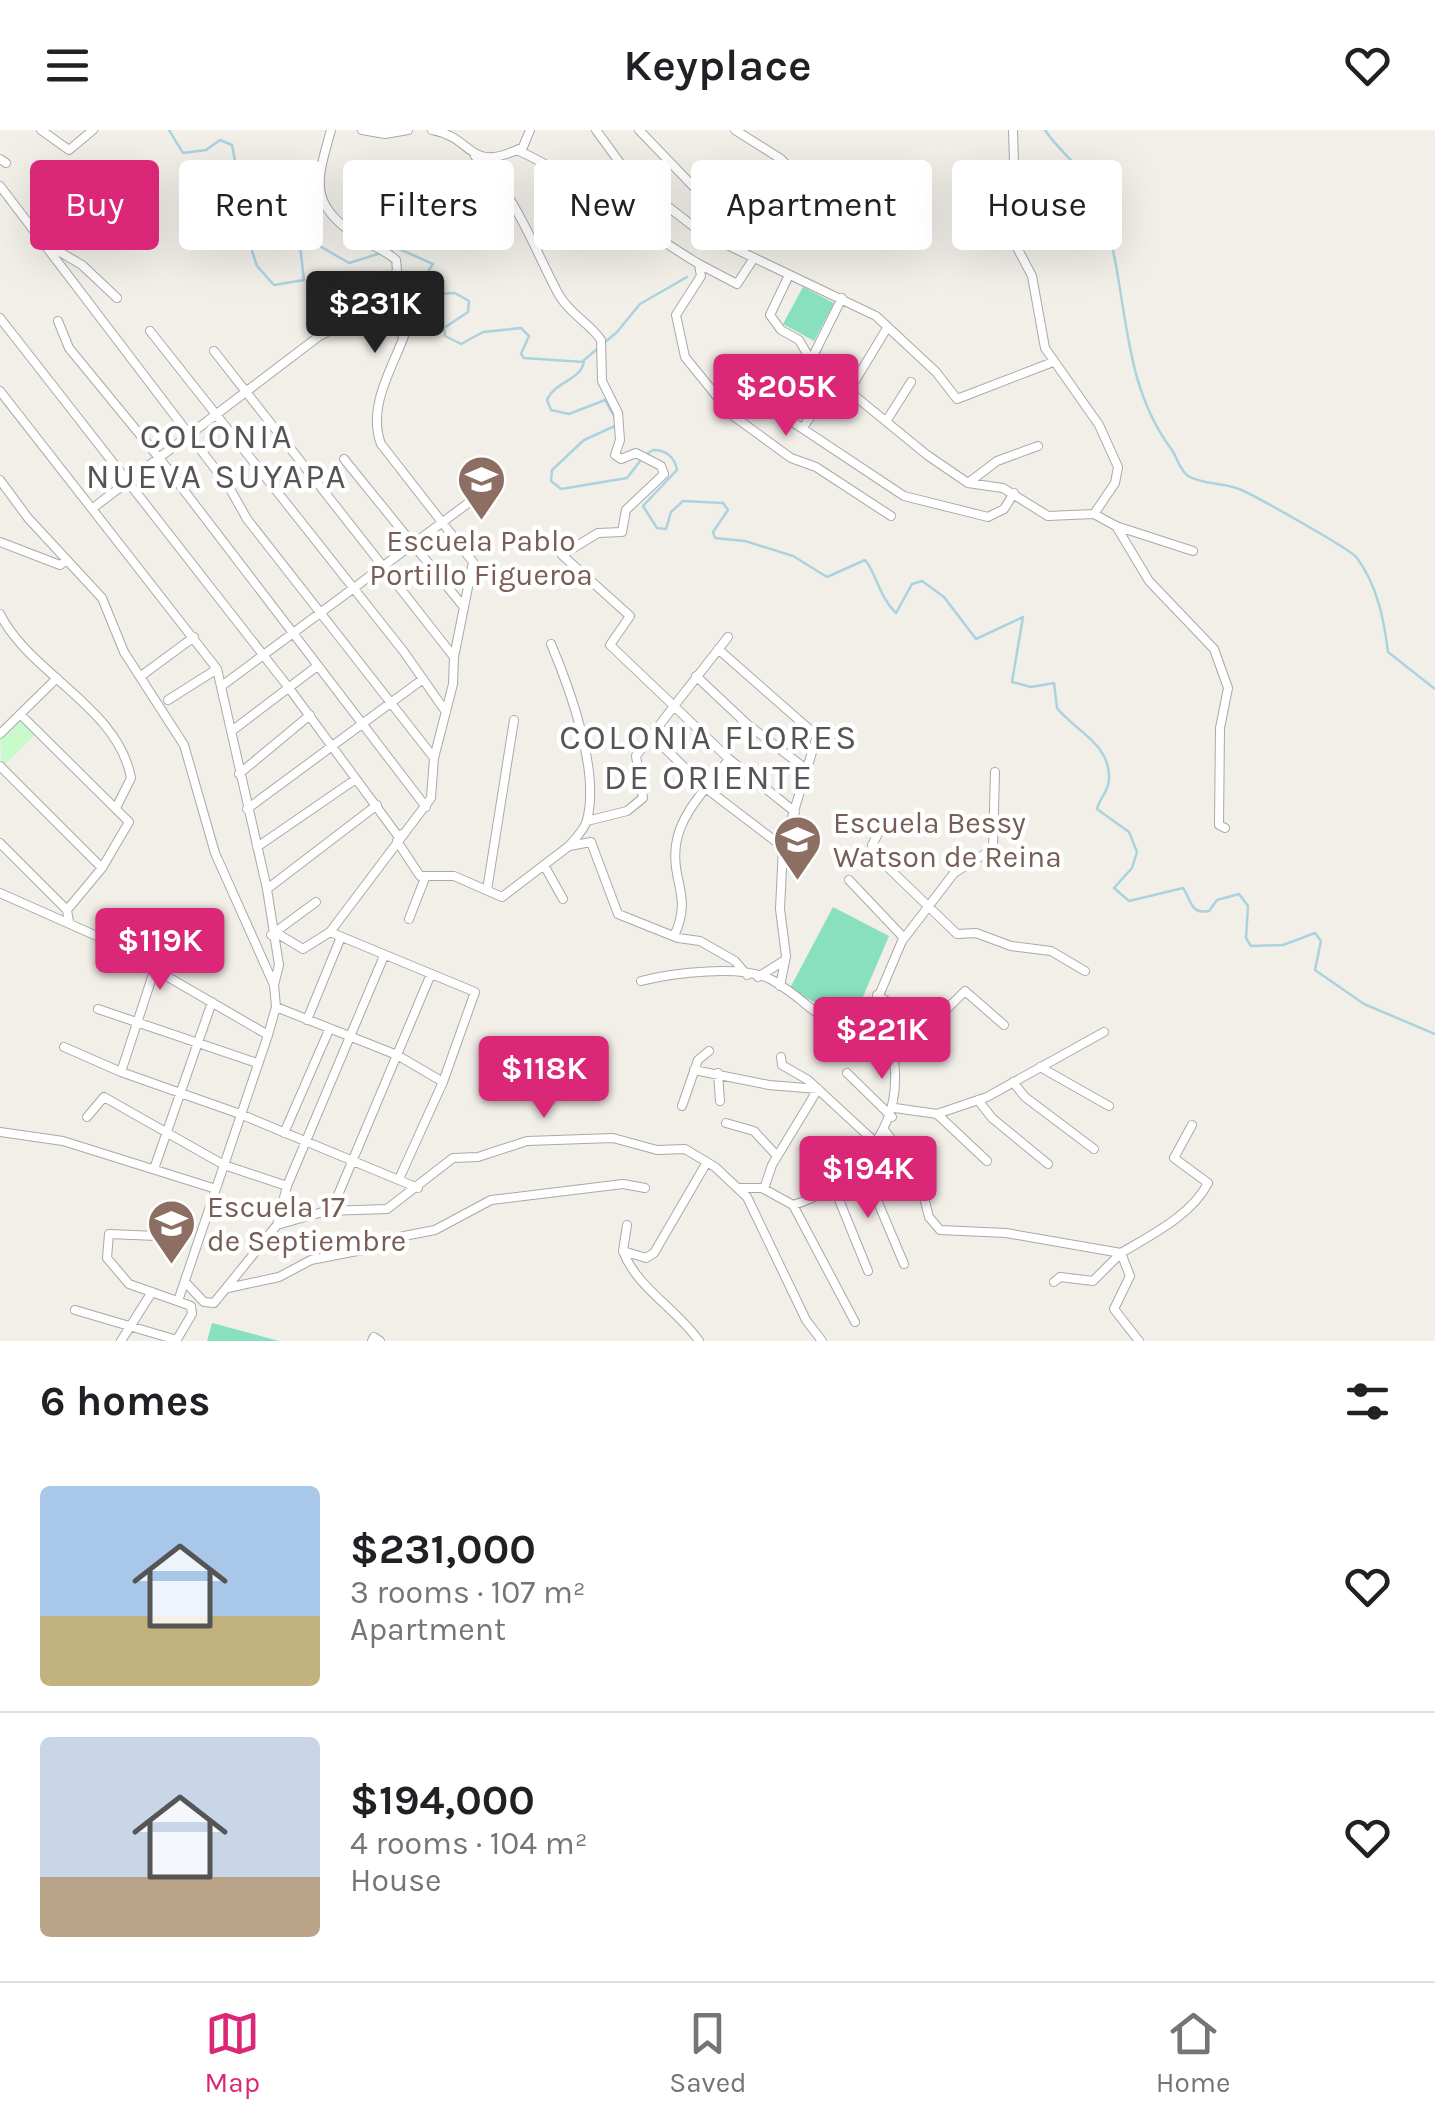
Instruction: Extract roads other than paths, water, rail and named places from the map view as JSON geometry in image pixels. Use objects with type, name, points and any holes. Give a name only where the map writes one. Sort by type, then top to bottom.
[{"type":"street","points":[[41,130],[69,150],[93,130]]},
{"type":"street","points":[[273,934],[303,949],[330,932],[431,798],[434,758],[446,712],[472,555],[381,444],[376,432],[378,406],[404,336],[385,318],[388,290],[397,270],[393,257],[356,236],[322,205],[318,184],[331,130]]},
{"type":"street","points":[[362,130],[385,134],[408,130]]},
{"type":"street","points":[[432,130],[456,140],[494,174],[561,298],[601,342],[602,381],[618,413],[620,440],[615,455],[621,459],[636,454],[662,466],[664,474],[626,510],[620,534],[598,533],[562,556],[630,616],[610,645],[728,759],[794,812]]},
{"type":"street","points":[[456,140],[463,130]]},
{"type":"street","points":[[475,156],[496,158],[517,150],[526,144],[530,130]]},
{"type":"street","points":[[596,130],[628,174],[691,222]]},
{"type":"street","points":[[639,130],[691,188]]},
{"type":"street","points":[[734,130],[782,160]]},
{"type":"street","points":[[1013,130],[1014,163],[1002,219],[1032,276],[1040,327],[1052,362],[1080,394],[1118,467],[1115,484],[1094,514]]},
{"type":"street","points":[[517,150],[574,179],[658,240],[738,284],[754,258]]},
{"type":"street","points":[[0,186],[30,223]]},
{"type":"street","points":[[52,250],[84,302],[228,487],[247,520],[434,758]]},
{"type":"street","points":[[56,250],[82,264],[116,298]]},
{"type":"street","points":[[738,250],[876,316],[960,400],[1052,362]]},
{"type":"street","points":[[700,264],[701,276],[676,316],[683,352],[704,385],[732,415],[766,442],[862,494],[891,516]]},
{"type":"street","points":[[790,276],[770,315],[781,330],[799,340],[818,379],[828,390],[804,426]]},
{"type":"street","points":[[93,508],[318,337],[370,309],[388,290]]},
{"type":"street","points":[[811,360],[842,298]]},
{"type":"street","points":[[0,318],[289,688],[399,837],[416,874],[425,878],[454,876],[502,896],[569,846],[587,821],[637,806],[643,798],[636,756],[654,738],[728,637]]},
{"type":"street","points":[[58,321],[69,348],[160,458],[426,807]]},
{"type":"street","points":[[848,391],[887,328]]},
{"type":"street","points":[[150,331],[446,712]]},
{"type":"street","points":[[214,351],[454,657]]},
{"type":"street","points":[[811,360],[927,456],[968,483],[1014,493],[1048,516],[1094,514],[1116,526],[1193,551]]},
{"type":"street","points":[[726,369],[746,391],[904,496],[988,517],[1004,509],[1014,493]]},
{"type":"street","points":[[887,420],[911,382]]},
{"type":"street","points":[[0,391],[217,669],[234,730],[239,774],[266,888],[279,968],[274,985]]},
{"type":"street","points":[[968,483],[998,461],[1038,446]]},
{"type":"street","points":[[344,458],[463,606]]},
{"type":"street","points":[[0,480],[28,518],[106,604],[122,647],[186,751],[216,853],[274,985],[276,1007],[268,1035],[178,1301]]},
{"type":"street","points":[[223,685],[467,504]]},
{"type":"street","points":[[1116,526],[1149,581],[1214,649],[1228,688],[1222,712],[1218,770],[1219,825],[1225,828]]},
{"type":"street","points":[[0,542],[58,564],[67,560]]},
{"type":"street","points":[[0,614],[17,644],[103,726],[130,771],[131,785],[116,808]]},
{"type":"street","points":[[141,676],[194,637]]},
{"type":"street","points":[[550,644],[578,707],[587,821]]},
{"type":"street","points":[[718,649],[817,736],[839,734]]},
{"type":"street","points":[[234,730],[316,666]]},
{"type":"street","points":[[168,700],[217,669]]},
{"type":"street","points":[[696,676],[747,724],[806,769]]},
{"type":"street","points":[[0,734],[56,678]]},
{"type":"street","points":[[247,809],[365,726],[423,679]]},
{"type":"street","points":[[20,714],[129,822],[102,868],[67,910]]},
{"type":"street","points":[[239,774],[310,716]]},
{"type":"street","points":[[486,890],[514,720]]},
{"type":"street","points":[[758,976],[786,956],[780,910],[783,847],[817,736]]},
{"type":"street","points":[[654,738],[707,790],[783,847]]},
{"type":"street","points":[[674,936],[684,914],[676,842],[683,820],[728,759]]},
{"type":"street","points":[[0,766],[102,868]]},
{"type":"street","points":[[866,1026],[904,938],[957,870],[993,850],[995,772]]},
{"type":"street","points":[[258,847],[356,778]]},
{"type":"street","points":[[266,888],[377,805]]},
{"type":"street","points":[[880,830],[872,850],[957,934],[976,933],[1022,949],[1051,951],[1085,971]]},
{"type":"street","points":[[569,846],[584,842],[596,846],[618,914],[700,942],[732,959],[747,976]]},
{"type":"street","points":[[0,843],[67,910],[69,922]]},
{"type":"street","points":[[544,865],[562,899]]},
{"type":"street","points":[[408,919],[425,878]]},
{"type":"street","points":[[849,880],[904,938]]},
{"type":"street","points":[[0,893],[69,922],[268,1035]]},
{"type":"street","points":[[273,934],[316,902]]},
{"type":"street","points":[[330,932],[475,992],[442,1082],[399,1179]]},
{"type":"street","points":[[306,1020],[341,937]]},
{"type":"street","points":[[278,1225],[288,1186],[384,956]]},
{"type":"street","points":[[780,986],[782,962]]},
{"type":"street","points":[[122,1072],[155,968]]},
{"type":"street","points":[[642,982],[678,973],[758,976],[780,986],[826,1021],[857,1028],[866,1026],[879,1032],[895,1060],[893,1112],[885,1131],[833,1185],[793,1205]]},
{"type":"street","points":[[338,1194],[431,974]]},
{"type":"street","points":[[895,1060],[965,991],[1004,1024]]},
{"type":"street","points":[[877,995],[928,1028]]},
{"type":"street","points":[[154,1169],[212,1002]]},
{"type":"street","points":[[276,1007],[397,1056],[442,1082]]},
{"type":"street","points":[[98,1009],[257,1063]]},
{"type":"street","points":[[284,1133],[328,1030]]},
{"type":"street","points":[[847,1073],[893,1112],[937,1114],[978,1100],[1104,1032]]},
{"type":"street","points":[[64,1046],[418,1188]]},
{"type":"street","points":[[682,1106],[698,1060],[710,1051]]},
{"type":"street","points":[[782,1057],[782,1064],[818,1089],[876,1142]]},
{"type":"street","points":[[1040,1067],[1109,1106]]},
{"type":"street","points":[[694,1070],[768,1085],[818,1089]]},
{"type":"street","points":[[718,1073],[720,1100]]},
{"type":"street","points":[[1013,1082],[1063,1128],[1094,1149]]},
{"type":"street","points":[[764,1189],[777,1156],[818,1089]]},
{"type":"street","points":[[87,1117],[102,1097],[224,1165],[288,1186]]},
{"type":"street","points":[[978,1100],[992,1118],[1048,1164]]},
{"type":"street","points":[[937,1114],[986,1161]]},
{"type":"street","points":[[726,1123],[754,1131],[777,1156]]},
{"type":"street","points":[[1054,1282],[1060,1277],[1093,1281],[1121,1253],[1166,1226],[1204,1191],[1208,1182],[1205,1176],[1174,1158],[1192,1125]]},
{"type":"street","points":[[885,1131],[918,1174],[929,1217],[940,1230],[1006,1232],[1121,1253]]},
{"type":"street","points":[[0,1132],[63,1141],[216,1189]]},
{"type":"street","points":[[186,1282],[208,1303],[217,1302],[263,1238],[278,1225],[326,1211],[379,1212],[418,1188],[452,1158],[478,1158],[527,1141],[613,1138],[658,1150],[686,1149],[740,1188],[806,1320],[822,1341]]},
{"type":"street","points":[[860,1160],[904,1264]]},
{"type":"street","points":[[623,1251],[646,1258],[654,1254],[708,1162]]},
{"type":"street","points":[[228,1288],[279,1276],[312,1260],[362,1250],[382,1240],[435,1230],[490,1200],[623,1184],[644,1188]]},
{"type":"street","points":[[833,1185],[868,1270]]},
{"type":"street","points":[[740,1188],[764,1189],[793,1205],[855,1322]]},
{"type":"street","points":[[627,1225],[620,1244],[640,1282],[678,1312],[699,1341]]},
{"type":"street","points":[[75,1310],[176,1340],[193,1312],[191,1306],[129,1284],[108,1262],[110,1234],[156,1236]]},
{"type":"street","points":[[1121,1253],[1130,1276],[1114,1309],[1138,1341]]},
{"type":"street","points":[[121,1341],[152,1292]]},
{"type":"street","points":[[372,1341],[374,1337],[380,1341]]},
{"type":"waterway","points":[[169,130],[183,153],[206,150],[220,140],[232,145],[252,251],[257,266],[274,285],[304,280],[300,246],[306,238],[349,263],[397,248],[433,264],[417,288],[418,295],[455,293],[469,301],[468,312],[444,328],[445,336],[461,344],[483,332],[521,328],[529,336],[521,354],[524,358],[584,362],[578,373],[551,394],[547,400],[551,410],[569,414],[605,400],[615,418]]},
{"type":"waterway","points":[[1045,130],[1097,196],[1108,228],[1141,390],[1183,471],[1193,479],[1248,493],[1357,558],[1378,603],[1388,652],[1435,689]]},
{"type":"waterway","points":[[583,361],[617,332],[640,304],[687,277]]},
{"type":"waterway","points":[[615,426],[584,440],[552,470],[551,481],[561,489],[627,478],[640,461]]},
{"type":"waterway","points":[[645,455],[653,450],[666,453],[677,470],[643,506],[657,528],[666,529],[671,512],[683,501],[723,503],[728,510],[713,532],[715,538],[745,541],[793,556],[827,577],[865,560],[896,613],[912,584],[922,581],[944,597],[976,639],[1023,617],[1012,682],[1031,687],[1054,683],[1057,708],[1098,747],[1108,767],[1109,783],[1097,809],[1129,832],[1137,852],[1132,868],[1114,888],[1129,901],[1183,888],[1195,908],[1203,912],[1209,911],[1217,900],[1239,894],[1248,906],[1246,938],[1251,946],[1283,945],[1315,933],[1321,941],[1315,970],[1364,1004],[1435,1034]]},
{"type":"place","name":"Escuela Pablo Portillo Figueroa","points":[[481,522]]},
{"type":"place","name":"Escuela Bessy Watson de Reina","points":[[798,882]]},
{"type":"place","name":"Escuela 17 de Septiembre","points":[[172,1266]]},
{"type":"district","name":"COLONIA NUEVA SUYAPA","points":[[217,456]]},
{"type":"district","name":"COLONIA FLORES DE ORIENTE","points":[[709,757]]}]
